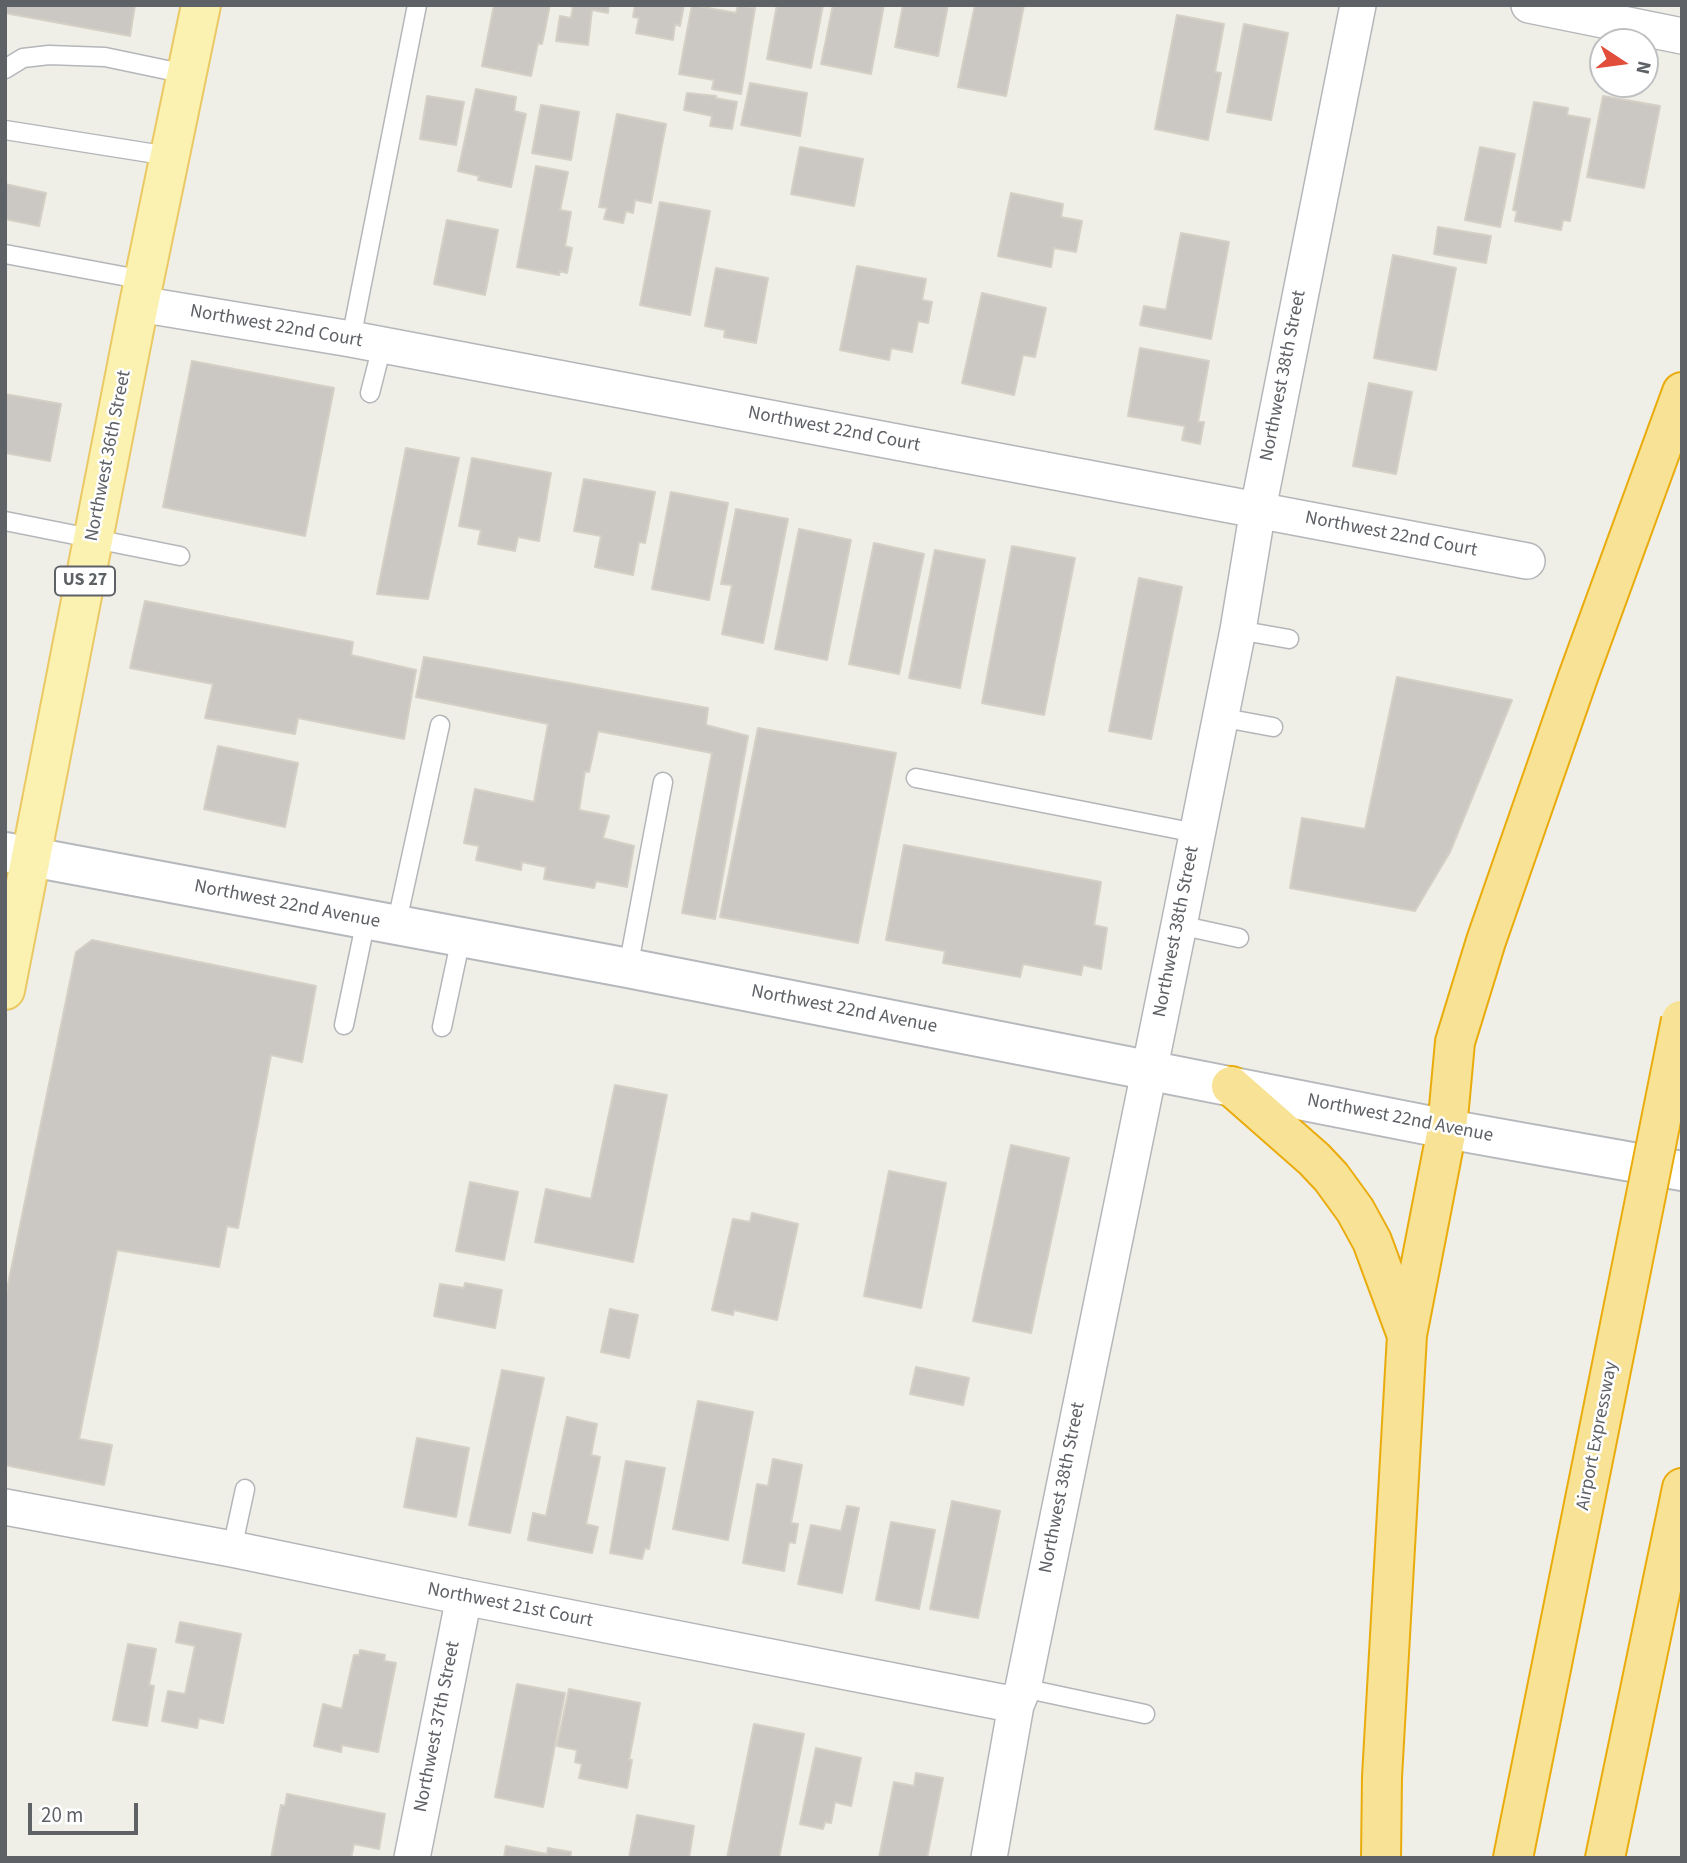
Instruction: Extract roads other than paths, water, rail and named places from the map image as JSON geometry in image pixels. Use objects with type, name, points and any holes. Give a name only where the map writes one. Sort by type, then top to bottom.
[{"type":"highway","points":[[1381,1858],[1382,1777],[1407,1335],[1447,1129],[1455,1042],[1476,972],[1573,691],[1682,392]]},
{"type":"highway","name":"Airport Expressway","points":[[1513,1858],[1681,1018]]},
{"type":"highway","points":[[1231,1086],[1314,1159],[1347,1199],[1372,1241],[1407,1335]]},
{"type":"highway","points":[[1605,1858],[1682,1488]]},
{"type":"main road","name":"Northwest 36th Street","points":[[5,989],[18,854],[93,539],[201,5]]},
{"type":"main road","name":"Northwest 22nd Avenue","points":[[18,854],[628,968],[1447,1129],[1682,1171]]},
{"type":"street","name":"Northwest 38th Street","points":[[989,1858],[1019,1696],[1238,630],[1258,509],[1358,5]]},
{"type":"street","points":[[1529,5],[1682,36]]},
{"type":"street","name":"Northwest 22nd Court","points":[[142,292],[367,342],[1527,561]]},
{"type":"street","name":"Northwest 21st Court","points":[[5,1507],[232,1549],[464,1597],[1019,1696]]},
{"type":"street","name":"Northwest 37th Street","points":[[412,1858],[464,1597]]},
{"type":"lane","points":[[370,393],[367,342],[417,5]]},
{"type":"lane","points":[[5,69],[23,58],[49,55],[105,57],[186,74]]},
{"type":"lane","points":[[5,130],[169,156]]},
{"type":"lane","points":[[5,254],[142,292]]},
{"type":"lane","points":[[5,521],[180,556]]},
{"type":"lane","points":[[1238,630],[1289,639]]},
{"type":"lane","points":[[1219,717],[1273,727]]},
{"type":"lane","points":[[344,1025],[381,923],[440,725]]},
{"type":"lane","points":[[916,778],[1196,833]]},
{"type":"lane","points":[[628,968],[663,782]]},
{"type":"lane","points":[[1179,925],[1239,938]]},
{"type":"lane","points":[[442,1027],[461,938]]},
{"type":"lane","points":[[232,1549],[245,1489]]},
{"type":"lane","points":[[1019,1696],[1145,1714]]}]
